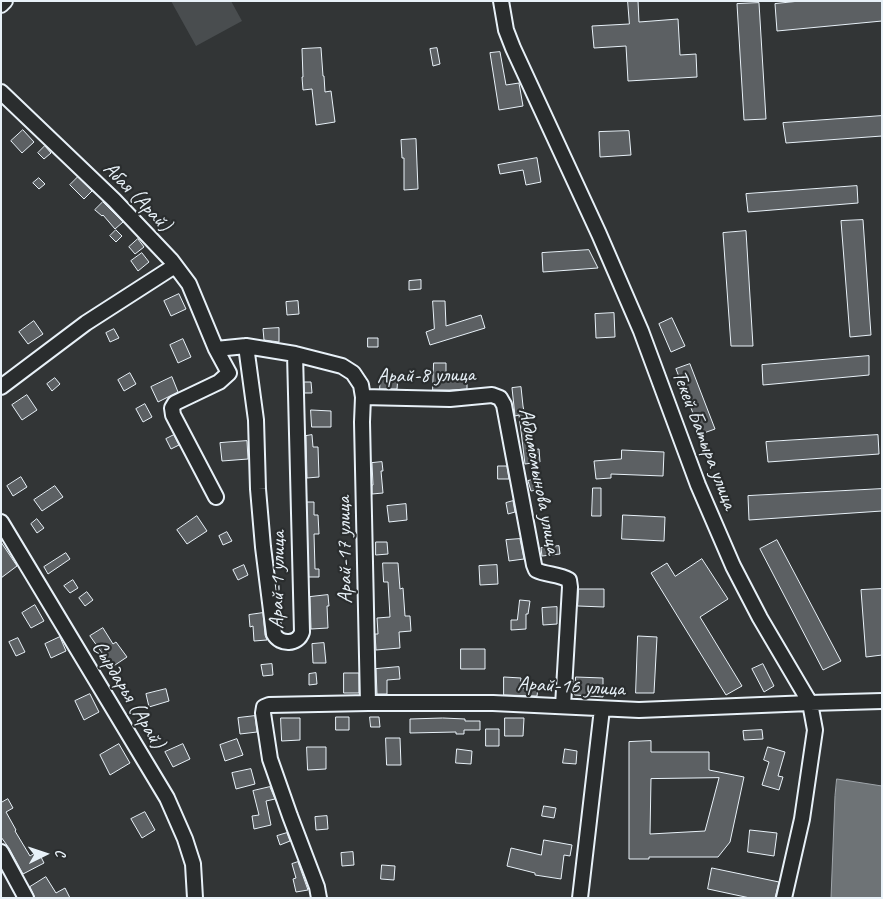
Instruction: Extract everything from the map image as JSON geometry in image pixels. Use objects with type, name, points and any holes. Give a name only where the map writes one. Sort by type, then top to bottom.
[{"type":"street","points":[[1,5],[5,1]]},
{"type":"street","name":"Текей Батыра улица","points":[[500,1],[506,30],[513,48],[599,234],[641,331],[698,485],[733,566],[760,618],[810,703],[815,730],[802,819],[784,898]]},
{"type":"street","name":"Абая (Арай)","points":[[1,92],[114,200],[176,267],[189,284],[216,349]]},
{"type":"street","points":[[1,387],[86,323],[170,268],[176,267]]},
{"type":"street","name":"Арай-8 улица","points":[[216,349],[246,346],[295,354],[342,366],[353,373],[361,385],[363,397],[450,398],[492,395]]},
{"type":"street","name":"Арай-1 улица","points":[[246,346],[256,420],[258,488],[274,634],[276,639],[286,642],[297,639],[301,636],[302,632],[295,354]]},
{"type":"street","points":[[216,349],[228,373]]},
{"type":"street","points":[[216,497],[173,415],[172,408],[175,403],[220,382],[228,373],[250,370]]},
{"type":"street","name":"Абдимомынова улица","points":[[492,395],[500,398],[504,405],[536,570],[569,580],[563,706]]},
{"type":"street","name":"Арай-17 улица","points":[[363,397],[368,703]]},
{"type":"street","name":"Сырдарья (Арай)","points":[[1,522],[167,798],[185,839],[193,864],[195,898]]},
{"type":"street","name":"Арай-16 улица","points":[[319,898],[270,759],[263,713],[264,707],[269,705],[493,703],[639,710],[882,702]]},
{"type":"street","points":[[580,898],[602,709]]},
{"type":"street","points":[[1,852],[26,898]]},
{"type":"shaded area","points":[[171,1],[231,1],[242,21],[196,46]]},
{"type":"shaded area","points":[[837,779],[882,786],[882,898],[831,898]]},
{"type":"building","points":[[628,1],[638,1],[639,22],[678,19],[680,55],[696,54],[697,77],[628,81],[626,46],[594,48],[592,26],[629,24]]},
{"type":"building","points":[[800,1],[882,1],[882,21],[777,31],[775,4]]},
{"type":"building","points":[[759,3],[766,119],[744,120],[737,4]]},
{"type":"building","points":[[321,48],[325,92],[331,91],[335,122],[316,125],[312,89],[303,90],[302,49]]},
{"type":"building","points":[[437,48],[440,64],[433,66],[430,49]]},
{"type":"building","points":[[500,52],[506,85],[519,83],[523,106],[499,110],[490,53]]},
{"type":"building","points":[[882,116],[882,136],[786,143],[783,123]]},
{"type":"building","points":[[23,130],[34,142],[22,153],[11,141]]},
{"type":"building","points":[[629,131],[631,155],[600,157],[599,132]]},
{"type":"building","points":[[416,139],[418,189],[404,190],[404,158],[402,158],[401,140]]},
{"type":"building","points":[[45,146],[51,153],[44,159],[38,153]]},
{"type":"building","points":[[537,158],[541,182],[526,185],[523,170],[500,174],[498,165]]},
{"type":"building","points":[[78,177],[92,191],[84,199],[70,185]]},
{"type":"building","points":[[39,178],[45,184],[39,189],[33,183]]},
{"type":"building","points":[[857,186],[858,203],[748,212],[746,194]]},
{"type":"building","points":[[103,202],[123,222],[115,229],[103,215],[95,210]]},
{"type":"building","points":[[863,220],[871,335],[850,337],[841,221]]},
{"type":"building","points":[[116,230],[122,236],[116,242],[110,236]]},
{"type":"building","points":[[746,231],[753,346],[731,346],[723,233]]},
{"type":"building","points":[[138,239],[144,247],[135,254],[129,247]]},
{"type":"building","points":[[589,250],[598,268],[543,272],[542,253]]},
{"type":"building","points":[[142,253],[149,262],[138,271],[131,261]]},
{"type":"building","points":[[421,280],[421,289],[409,290],[409,281]]},
{"type":"building","points":[[179,294],[186,309],[171,316],[164,301]]},
{"type":"building","points":[[298,301],[299,314],[287,315],[286,302]]},
{"type":"building","points":[[433,301],[445,301],[446,326],[481,315],[485,328],[430,345],[426,332],[434,329]]},
{"type":"building","points":[[614,313],[615,337],[596,338],[595,314]]},
{"type":"building","points":[[672,318],[685,346],[671,352],[659,324]]},
{"type":"building","points":[[34,321],[43,334],[28,344],[19,332]]},
{"type":"building","points":[[279,328],[279,342],[264,340],[263,329]]},
{"type":"building","points":[[114,329],[119,338],[110,342],[106,333]]},
{"type":"building","points":[[368,338],[378,338],[378,347],[368,347]]},
{"type":"building","points":[[183,339],[191,357],[178,363],[170,345]]},
{"type":"building","points":[[869,356],[869,375],[763,385],[762,365]]},
{"type":"building","points":[[434,363],[446,363],[446,379],[467,379],[467,389],[433,390]]},
{"type":"building","points":[[690,364],[715,429],[701,434],[676,369]]},
{"type":"building","points":[[130,373],[136,384],[124,391],[118,380]]},
{"type":"building","points":[[381,376],[398,377],[397,389],[380,389]]},
{"type":"building","points":[[172,377],[178,392],[158,402],[151,387]]},
{"type":"building","points":[[55,378],[60,384],[52,391],[47,384]]},
{"type":"building","points":[[304,382],[311,382],[312,393],[305,393]]},
{"type":"building","points":[[521,387],[530,450],[539,449],[540,462],[525,464],[519,415],[515,416],[512,388]]},
{"type":"building","points":[[27,395],[37,410],[22,420],[12,405]]},
{"type":"building","points":[[145,404],[152,417],[143,422],[136,409]]},
{"type":"building","points":[[311,410],[331,411],[331,427],[312,427]]},
{"type":"building","points":[[174,435],[179,445],[171,449],[166,439]]},
{"type":"building","points":[[312,435],[313,447],[318,447],[319,477],[307,478],[306,436]]},
{"type":"building","points":[[878,435],[879,454],[768,462],[766,442]]},
{"type":"building","points":[[247,441],[248,459],[222,461],[220,443]]},
{"type":"building","points":[[622,450],[664,452],[663,476],[611,474],[611,478],[596,479],[594,461],[621,459]]},
{"type":"building","points":[[382,462],[383,493],[372,494],[372,463]]},
{"type":"building","points":[[498,466],[507,466],[509,479],[498,479]]},
{"type":"building","points":[[21,477],[27,487],[13,496],[7,486]]},
{"type":"building","points":[[539,478],[542,489],[531,491],[528,481]]},
{"type":"building","points":[[55,486],[63,497],[42,511],[34,500]]},
{"type":"building","points":[[593,488],[601,488],[601,516],[592,516]]},
{"type":"building","points":[[882,489],[882,511],[749,520],[748,496]]},
{"type":"building","points":[[513,501],[515,512],[508,514],[506,503]]},
{"type":"building","points":[[307,502],[314,502],[314,515],[318,515],[319,534],[314,534],[315,569],[319,569],[319,577],[309,577]]},
{"type":"building","points":[[406,504],[407,520],[389,522],[387,506]]},
{"type":"building","points":[[623,515],[665,517],[664,541],[622,539]]},
{"type":"building","points":[[197,516],[207,531],[187,544],[177,530]]},
{"type":"building","points":[[37,519],[44,528],[37,533],[31,524]]},
{"type":"building","points":[[227,532],[232,541],[223,545],[219,536]]},
{"type":"building","points":[[520,539],[524,559],[509,561],[506,540]]},
{"type":"building","points":[[777,540],[841,661],[823,670],[760,549]]},
{"type":"building","points":[[1,542],[17,566],[1,578]]},
{"type":"building","points":[[376,542],[387,542],[388,554],[376,555]]},
{"type":"building","points":[[559,546],[560,554],[542,556],[541,548]]},
{"type":"building","points":[[66,553],[70,559],[48,574],[44,567]]},
{"type":"building","points":[[702,559],[728,599],[700,617],[742,686],[726,695],[651,573],[667,563],[675,576]]},
{"type":"building","points":[[383,563],[398,563],[400,589],[403,588],[405,616],[410,616],[411,631],[399,632],[400,648],[376,650],[377,618],[390,617],[388,582],[384,582]]},
{"type":"building","points":[[244,565],[248,575],[238,580],[233,570]]},
{"type":"building","points":[[497,565],[498,584],[480,585],[479,566]]},
{"type":"building","points":[[73,580],[78,588],[70,593],[64,586]]},
{"type":"building","points":[[579,589],[604,589],[604,607],[578,606]]},
{"type":"building","points":[[882,589],[882,655],[866,657],[861,590]]},
{"type":"building","points":[[87,592],[93,600],[85,606],[79,598]]},
{"type":"building","points":[[328,595],[328,628],[311,629],[310,597]]},
{"type":"building","points":[[520,600],[530,601],[528,614],[526,614],[526,629],[511,630],[511,620],[517,620]]},
{"type":"building","points":[[35,605],[44,621],[31,628],[22,613]]},
{"type":"building","points":[[557,607],[557,624],[543,625],[542,608]]},
{"type":"building","points":[[263,613],[267,640],[254,641],[253,626],[250,627],[249,615]]},
{"type":"building","points":[[103,628],[113,644],[116,642],[127,657],[112,667],[90,636]]},
{"type":"building","points":[[638,636],[657,637],[654,693],[636,693]]},
{"type":"building","points":[[60,637],[66,651],[51,658],[45,644]]},
{"type":"building","points":[[18,638],[25,652],[16,656],[9,642]]},
{"type":"building","points":[[324,643],[326,663],[313,663],[312,644]]},
{"type":"building","points":[[461,649],[485,649],[485,669],[461,669]]},
{"type":"building","points":[[272,664],[273,675],[263,676],[261,665]]},
{"type":"building","points":[[763,664],[774,686],[764,692],[752,669]]},
{"type":"building","points":[[399,667],[400,679],[387,680],[387,694],[377,694],[376,669]]},
{"type":"building","points":[[316,673],[317,684],[309,685],[309,674]]},
{"type":"building","points":[[344,673],[359,673],[359,693],[344,693]]},
{"type":"building","points":[[504,677],[521,678],[520,688],[538,688],[537,696],[504,695]]},
{"type":"building","points":[[576,677],[603,678],[603,697],[575,695]]},
{"type":"building","points":[[166,689],[169,701],[149,707],[146,694]]},
{"type":"building","points":[[90,694],[99,712],[84,720],[75,701]]},
{"type":"building","points":[[255,716],[257,732],[240,734],[238,718]]},
{"type":"building","points":[[336,717],[349,717],[349,730],[336,730]]},
{"type":"building","points":[[370,717],[379,717],[380,727],[371,727]]},
{"type":"building","points":[[281,718],[300,718],[300,740],[282,741]]},
{"type":"building","points":[[443,718],[480,721],[480,730],[464,730],[464,734],[456,734],[456,732],[410,733],[410,719]]},
{"type":"building","points":[[505,718],[524,718],[523,736],[505,736]]},
{"type":"building","points":[[486,729],[499,729],[499,746],[486,746]]},
{"type":"building","points":[[762,730],[763,739],[744,740],[743,731]]},
{"type":"building","points":[[386,738],[400,738],[401,765],[387,765]]},
{"type":"building","points":[[237,739],[243,755],[225,761],[220,745]]},
{"type":"building","points":[[651,741],[651,752],[709,752],[709,770],[744,777],[730,842],[718,857],[649,857],[649,859],[629,859],[629,742]],"holes":[[[719,778],[705,831],[650,834],[651,779]]]},
{"type":"building","points":[[119,744],[130,763],[110,775],[100,755]]},
{"type":"building","points":[[183,744],[190,759],[173,767],[165,752]]},
{"type":"building","points":[[307,747],[326,747],[326,769],[308,770]]},
{"type":"building","points":[[768,747],[785,752],[778,776],[783,777],[779,790],[762,785],[769,762],[764,760]]},
{"type":"building","points":[[457,749],[472,751],[471,764],[456,763]]},
{"type":"building","points":[[565,749],[577,751],[576,764],[563,763]]},
{"type":"building","points":[[251,769],[255,784],[236,789],[232,773]]},
{"type":"building","points":[[270,787],[275,799],[266,801],[271,825],[254,829],[252,816],[259,815],[253,791]]},
{"type":"building","points":[[8,799],[13,808],[6,812],[15,831],[30,856],[38,851],[44,863],[23,874],[1,837],[1,803]]},
{"type":"building","points":[[544,806],[556,808],[554,818],[542,816]]},
{"type":"building","points":[[145,812],[155,830],[142,838],[131,819]]},
{"type":"building","points":[[327,816],[328,829],[316,830],[315,817]]},
{"type":"building","points":[[750,830],[777,833],[774,856],[748,852]]},
{"type":"building","points":[[287,833],[290,841],[280,845],[277,836]]},
{"type":"building","points":[[544,840],[572,845],[570,856],[564,855],[561,879],[535,875],[535,873],[507,866],[511,848],[541,855]]},
{"type":"building","points":[[353,852],[354,865],[342,866],[341,853]]},
{"type":"building","points":[[298,862],[308,890],[296,892],[293,879],[296,878],[292,864]]},
{"type":"building","points":[[382,865],[395,866],[394,880],[381,879]]},
{"type":"building","points":[[712,868],[779,882],[775,898],[750,898],[708,889]]},
{"type":"building","points":[[46,877],[56,893],[65,888],[70,898],[35,898],[30,887]]}]
